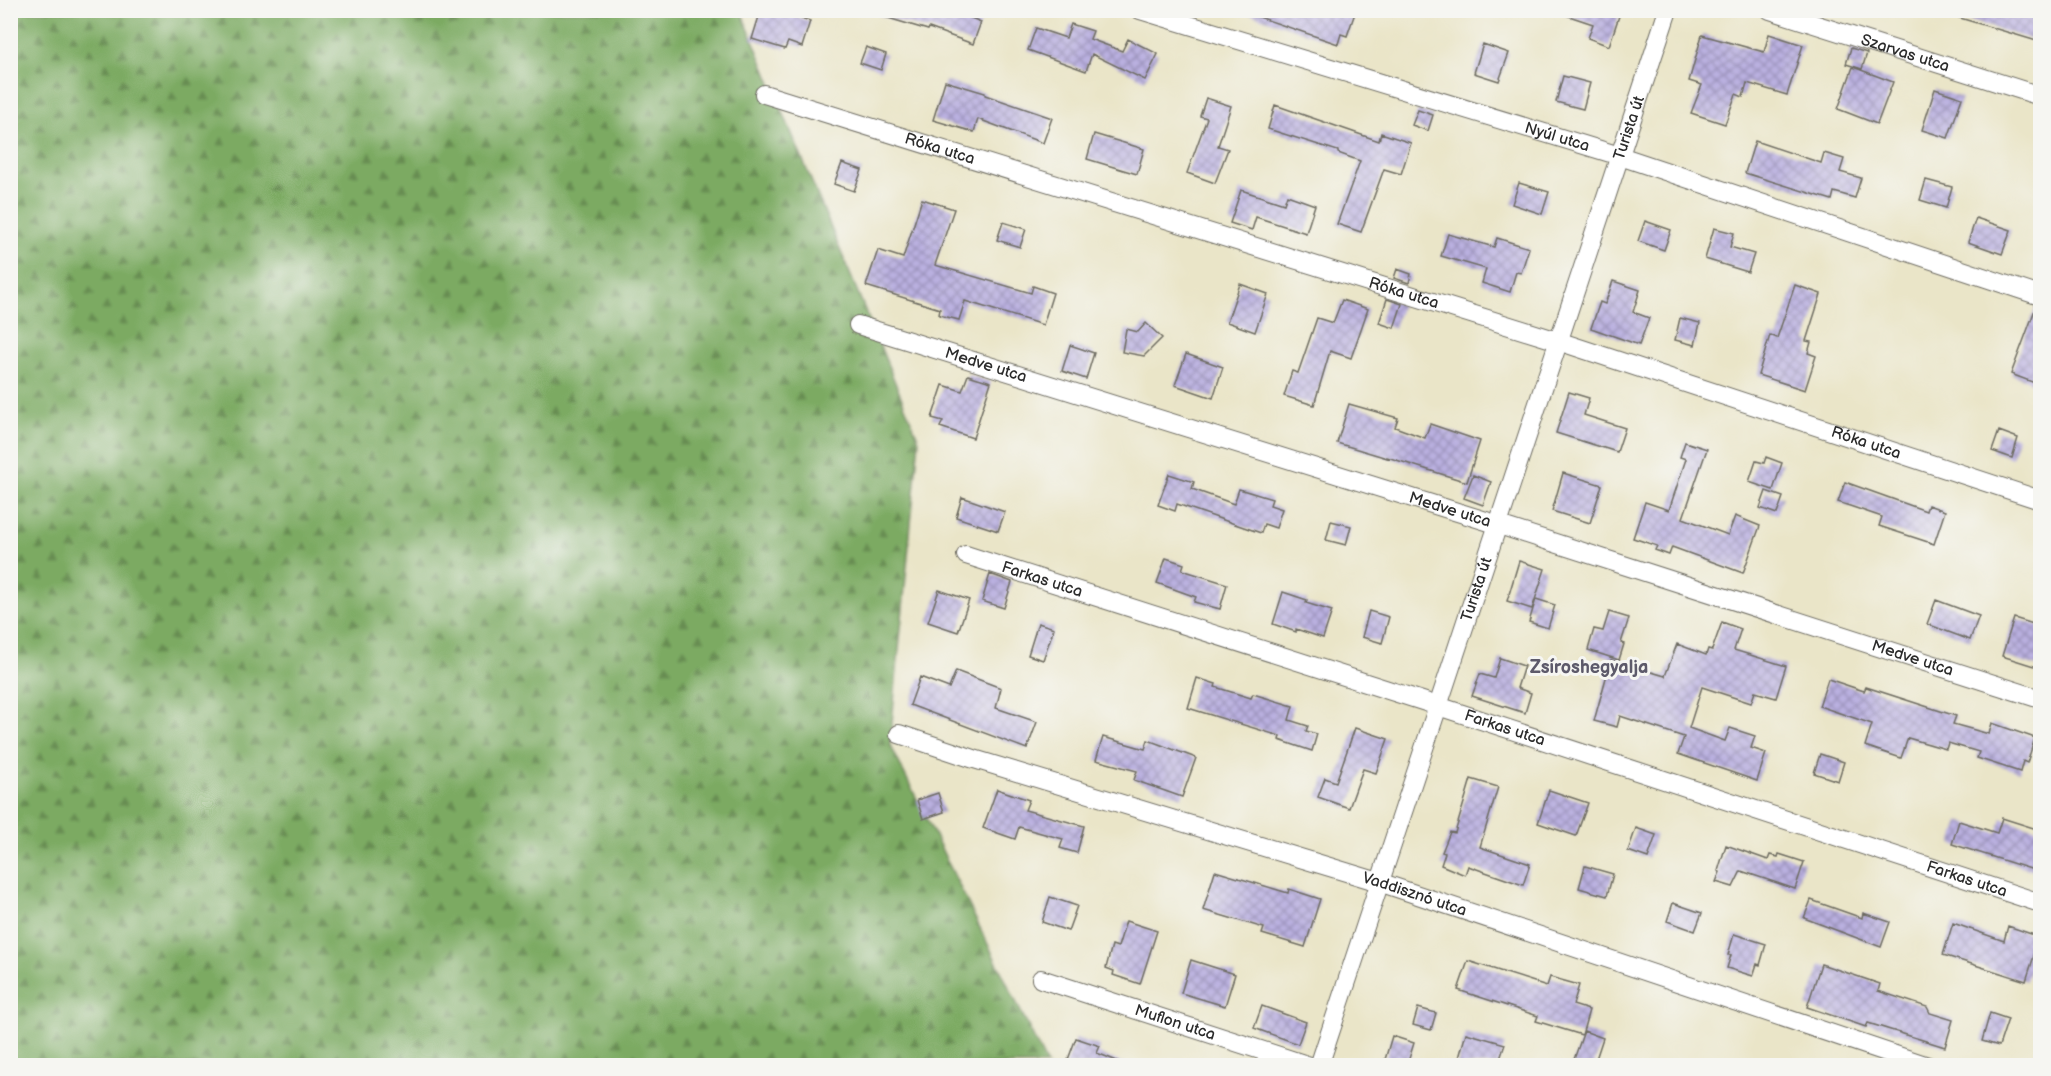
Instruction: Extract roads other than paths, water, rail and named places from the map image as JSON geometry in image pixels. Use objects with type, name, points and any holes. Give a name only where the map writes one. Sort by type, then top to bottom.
[{"type":"street","name":"Nyúl utca","points":[[1140,10],[1620,156],[2040,296]]},
{"type":"street","name":"Turista út","points":[[1319,1065],[1668,10]]},
{"type":"street","name":"Szarvas utca","points":[[1770,10],[2040,96]]},
{"type":"street","name":"Róka utca","points":[[764,94],[1558,340],[2040,500]]},
{"type":"street","name":"Medve utca","points":[[858,325],[1499,525],[2040,699]]},
{"type":"street","name":"Farkas utca","points":[[966,555],[1438,706],[2040,903]]},
{"type":"street","name":"Vaddisznó utca","points":[[899,734],[1379,882],[1928,1065]]},
{"type":"street","name":"Muflon utca","points":[[1041,979],[1310,1065]]},
{"type":"district","name":"Zsíroshegyalja","points":[[1589,667]]}]
